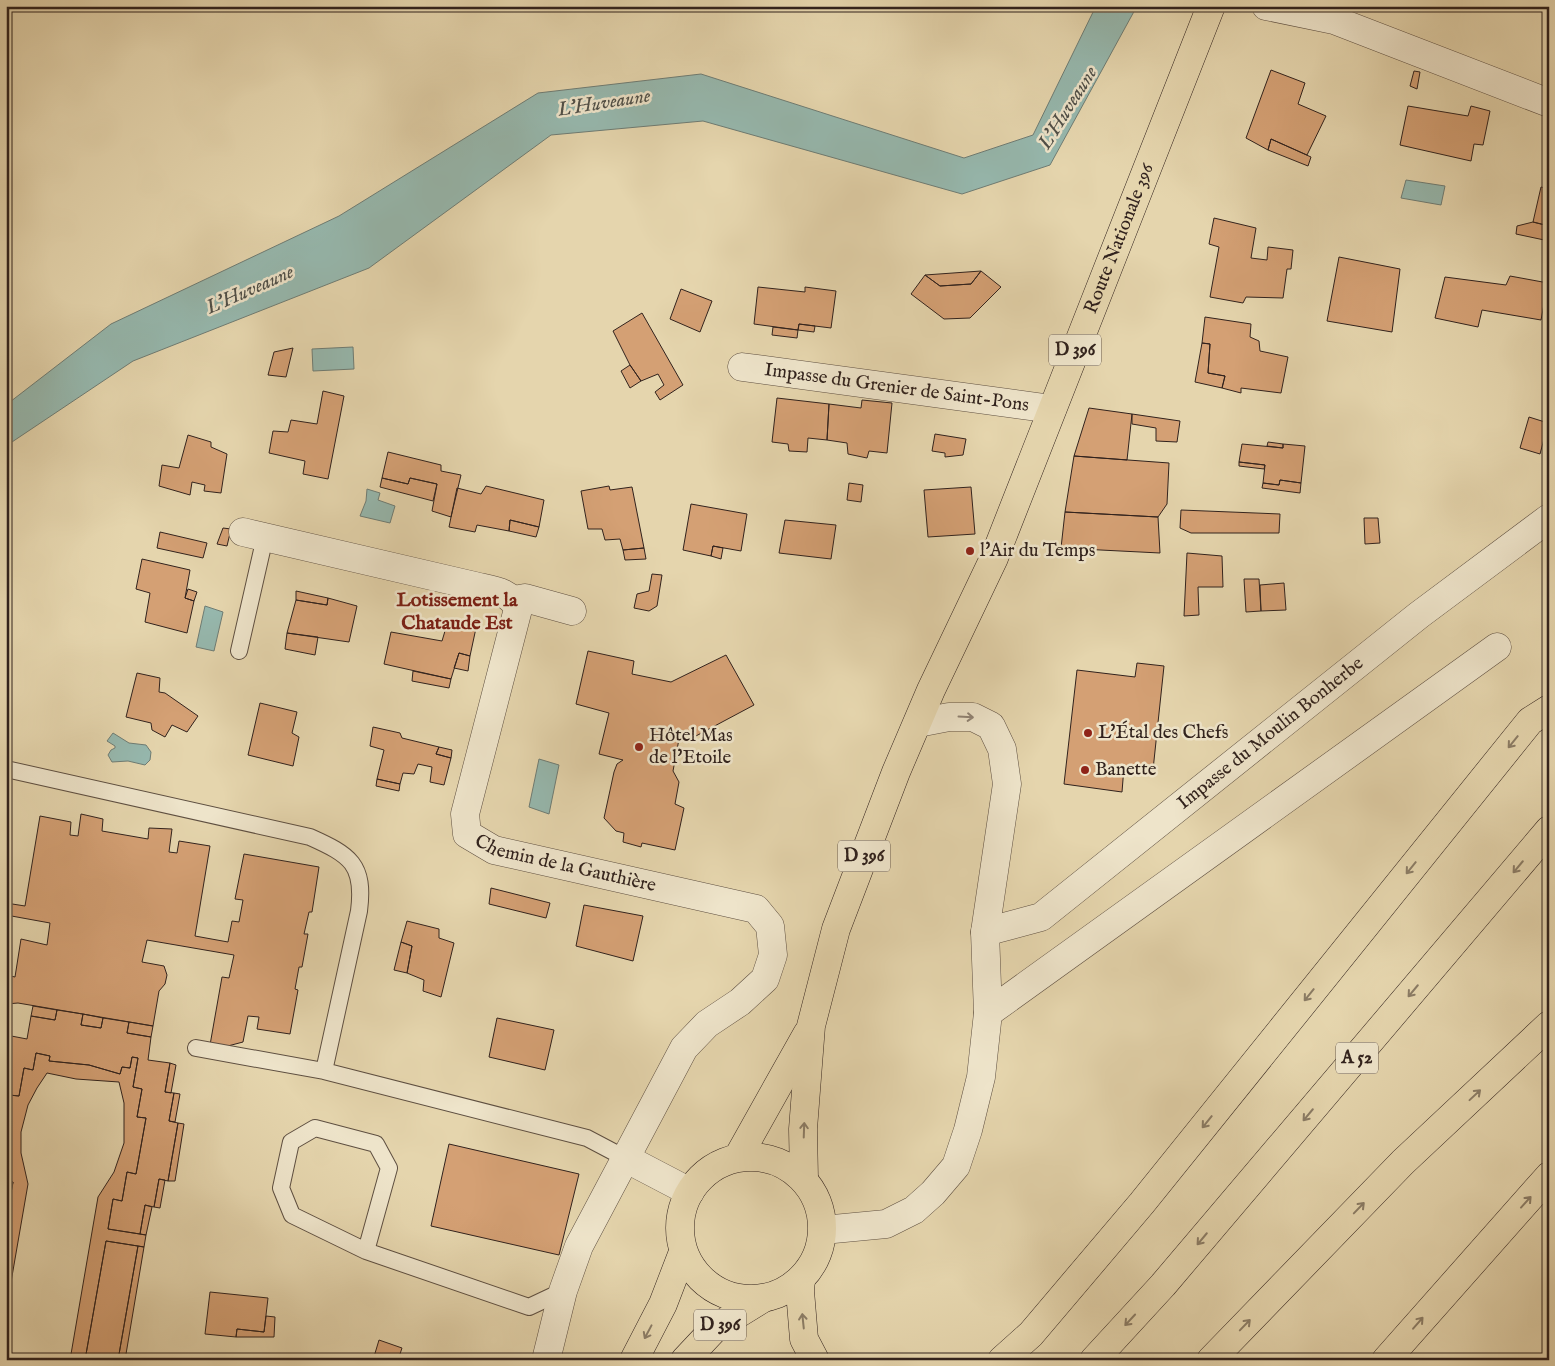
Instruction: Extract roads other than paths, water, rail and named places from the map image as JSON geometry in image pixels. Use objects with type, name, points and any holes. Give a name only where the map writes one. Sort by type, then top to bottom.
[{"type":"main road","name":"Route Nationale 396","points":[[918,723],[931,690],[994,558],[1211,6]]},
{"type":"main road","points":[[1002,1360],[1031,1334],[1142,1203],[1530,721],[1549,710]]},
{"type":"main road","name":"D 396","points":[[804,1179],[803,1129],[811,1026],[836,929],[918,723]]},
{"type":"main road","name":"A 52","points":[[1094,1360],[1163,1285],[1549,830]]},
{"type":"main road","points":[[1211,1360],[1403,1162],[1549,1025]]},
{"type":"main road","name":"D 396","points":[[738,1157],[811,1026]]},
{"type":"main road","points":[[738,1157],[762,1157],[785,1164],[804,1179],[818,1202],[823,1230],[817,1257],[801,1279],[783,1292],[762,1298],[739,1298],[717,1291],[698,1277],[683,1252],[679,1238],[680,1215],[690,1192],[700,1177],[718,1164],[738,1157]]},
{"type":"main road","points":[[1386,1360],[1549,1176]]},
{"type":"main road","points":[[634,1360],[663,1304],[683,1252]]},
{"type":"main road","points":[[801,1279],[800,1291],[804,1339],[815,1360]]},
{"type":"main road","name":"D 396","points":[[685,1360],[715,1328],[762,1298]]},
{"type":"street","points":[[1266,6],[1334,20],[1549,103]]},
{"type":"street","name":"Impasse du Grenier de Saint-Pons","points":[[742,367],[1052,409]]},
{"type":"street","name":"Impasse du Moulin Bonherbe","points":[[985,932],[1041,917],[1419,615],[1549,518]]},
{"type":"street","points":[[254,535],[475,586],[506,594],[514,600],[524,598],[572,611]]},
{"type":"street","name":"Chemin de la Gauthière","points":[[514,600],[518,609],[465,814],[467,834],[494,850],[756,909],[770,926],[773,955],[765,979],[740,1002],[706,1024],[684,1048],[579,1246],[563,1291],[546,1360]]},
{"type":"street","points":[[988,1012],[1497,647]]},
{"type":"street","points":[[823,1230],[886,1224],[914,1210],[933,1193],[956,1166],[968,1130],[981,1077],[988,1012],[985,932],[1007,784],[1002,749],[992,726],[973,717],[949,717],[918,723]]},
{"type":"street","points":[[625,1158],[690,1192]]},
{"type":"lane","points":[[238,651],[254,535]]},
{"type":"lane","points":[[6,769],[310,837],[349,857],[362,888],[359,911],[324,1071]]},
{"type":"lane","points":[[196,1048],[324,1071],[587,1138],[625,1158]]},
{"type":"lane","points":[[366,1251],[389,1168],[376,1144],[315,1128],[291,1142],[280,1188],[292,1215],[366,1251],[529,1308],[563,1291]]},
{"type":"water","name":"L'Huveaune","points":[[1096,6],[1137,6],[1050,165],[962,194],[703,121],[551,135],[369,268],[133,361],[6,446],[6,405],[111,324],[339,216],[538,93],[701,74],[964,158],[1033,135]]},
{"type":"water","points":[[1406,180],[1445,186],[1441,205],[1401,198]]},
{"type":"water","points":[[353,347],[354,369],[313,371],[312,349]]},
{"type":"water","points":[[367,489],[380,493],[378,500],[395,506],[390,523],[360,516],[366,501]]},
{"type":"water","points":[[205,606],[223,612],[214,651],[196,647]]},
{"type":"water","points":[[113,733],[129,743],[146,745],[151,752],[150,760],[145,765],[128,761],[112,762],[108,755],[115,746],[107,741]]},
{"type":"water","points":[[539,759],[559,765],[549,814],[529,807]]},
{"type":"place","name":"l'Air du Temps","points":[[970,551]]},
{"type":"place","name":"L'Étal des Chefs","points":[[1088,733]]},
{"type":"place","name":"Hôtel Mas de l'Etoile","points":[[639,747]]},
{"type":"place","name":"Banette","points":[[1085,770]]},
{"type":"district","name":"Lotissement la Chataude Est","points":[[457,612]]}]
